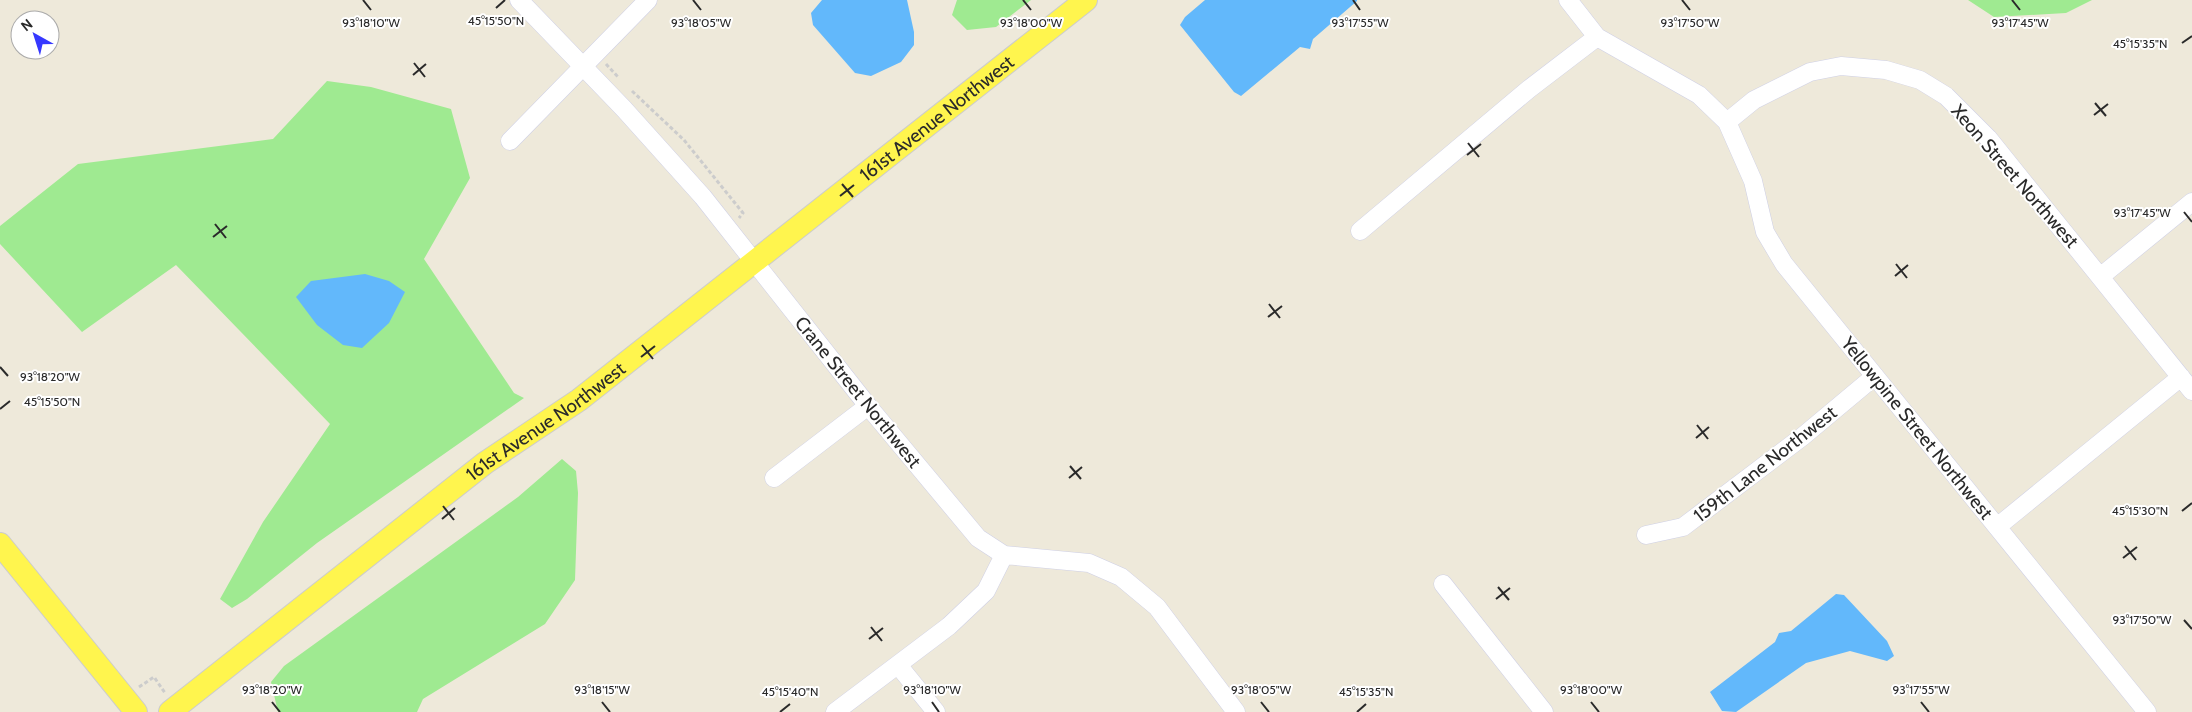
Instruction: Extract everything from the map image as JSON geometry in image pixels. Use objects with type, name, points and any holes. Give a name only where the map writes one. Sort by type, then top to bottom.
[{"type":"main road","name":"161st Avenue Northwest","points":[[170,712],[485,463],[579,400],[1086,0]]},
{"type":"main road","points":[[0,544],[136,712]]},
{"type":"street","name":"Crane Street Northwest","points":[[519,0],[658,146],[731,232],[868,406],[978,538],[1004,555],[1089,563],[1121,577],[1157,607],[1236,712]]},
{"type":"street","points":[[510,141],[648,0]]},
{"type":"street","points":[[1568,0],[1597,37],[1699,95],[1727,122]]},
{"type":"street","points":[[1360,231],[1529,89],[1597,37]]},
{"type":"street","name":"Xeon Street Northwest","points":[[1727,122],[1754,100],[1810,72],[1841,66],[1886,70],[1920,80],[1946,96],[1988,138],[2192,391]]},
{"type":"street","name":"Yellowpine Street Northwest","points":[[1727,122],[1753,181],[1765,232],[1784,264],[2147,712]]},
{"type":"street","points":[[2100,277],[2192,202]]},
{"type":"street","name":"159th Lane Northwest","points":[[1646,535],[1683,527],[1802,437],[1875,376]]},
{"type":"street","points":[[1997,527],[2181,377]]},
{"type":"street","points":[[774,478],[868,406]]},
{"type":"street","points":[[835,712],[949,626],[986,591],[1004,555]]},
{"type":"street","points":[[1443,584],[1544,712]]},
{"type":"street","points":[[898,665],[936,712]]},
{"type":"path","points":[[596,53],[684,140],[743,213],[731,232]]},
{"type":"green space","points":[[957,0],[1031,0],[996,27],[967,30],[952,15]]},
{"type":"green space","points":[[1968,0],[2092,0],[2066,13],[1994,17]]},
{"type":"green space","points":[[327,81],[371,87],[451,109],[470,178],[424,259],[514,393],[524,398],[317,543],[247,599],[232,608],[220,599],[263,522],[330,424],[176,265],[82,332],[0,244],[0,226],[78,164],[273,139]]},
{"type":"green space","points":[[562,459],[576,471],[578,493],[575,580],[545,624],[423,699],[417,712],[278,712],[271,682],[284,666],[518,497]]},
{"type":"water","points":[[822,0],[907,0],[914,32],[914,45],[901,62],[871,76],[855,73],[813,25],[811,13]]},
{"type":"water","points":[[1205,0],[1357,1],[1313,39],[1310,49],[1300,47],[1241,96],[1234,92],[1180,25],[1185,17]]},
{"type":"water","points":[[365,274],[389,281],[405,292],[389,323],[362,348],[343,345],[317,325],[296,297],[311,281]]},
{"type":"water","points":[[1836,594],[1844,595],[1887,641],[1894,656],[1887,661],[1850,651],[1806,663],[1736,712],[1722,711],[1710,692],[1775,642],[1779,633],[1791,631]]}]
